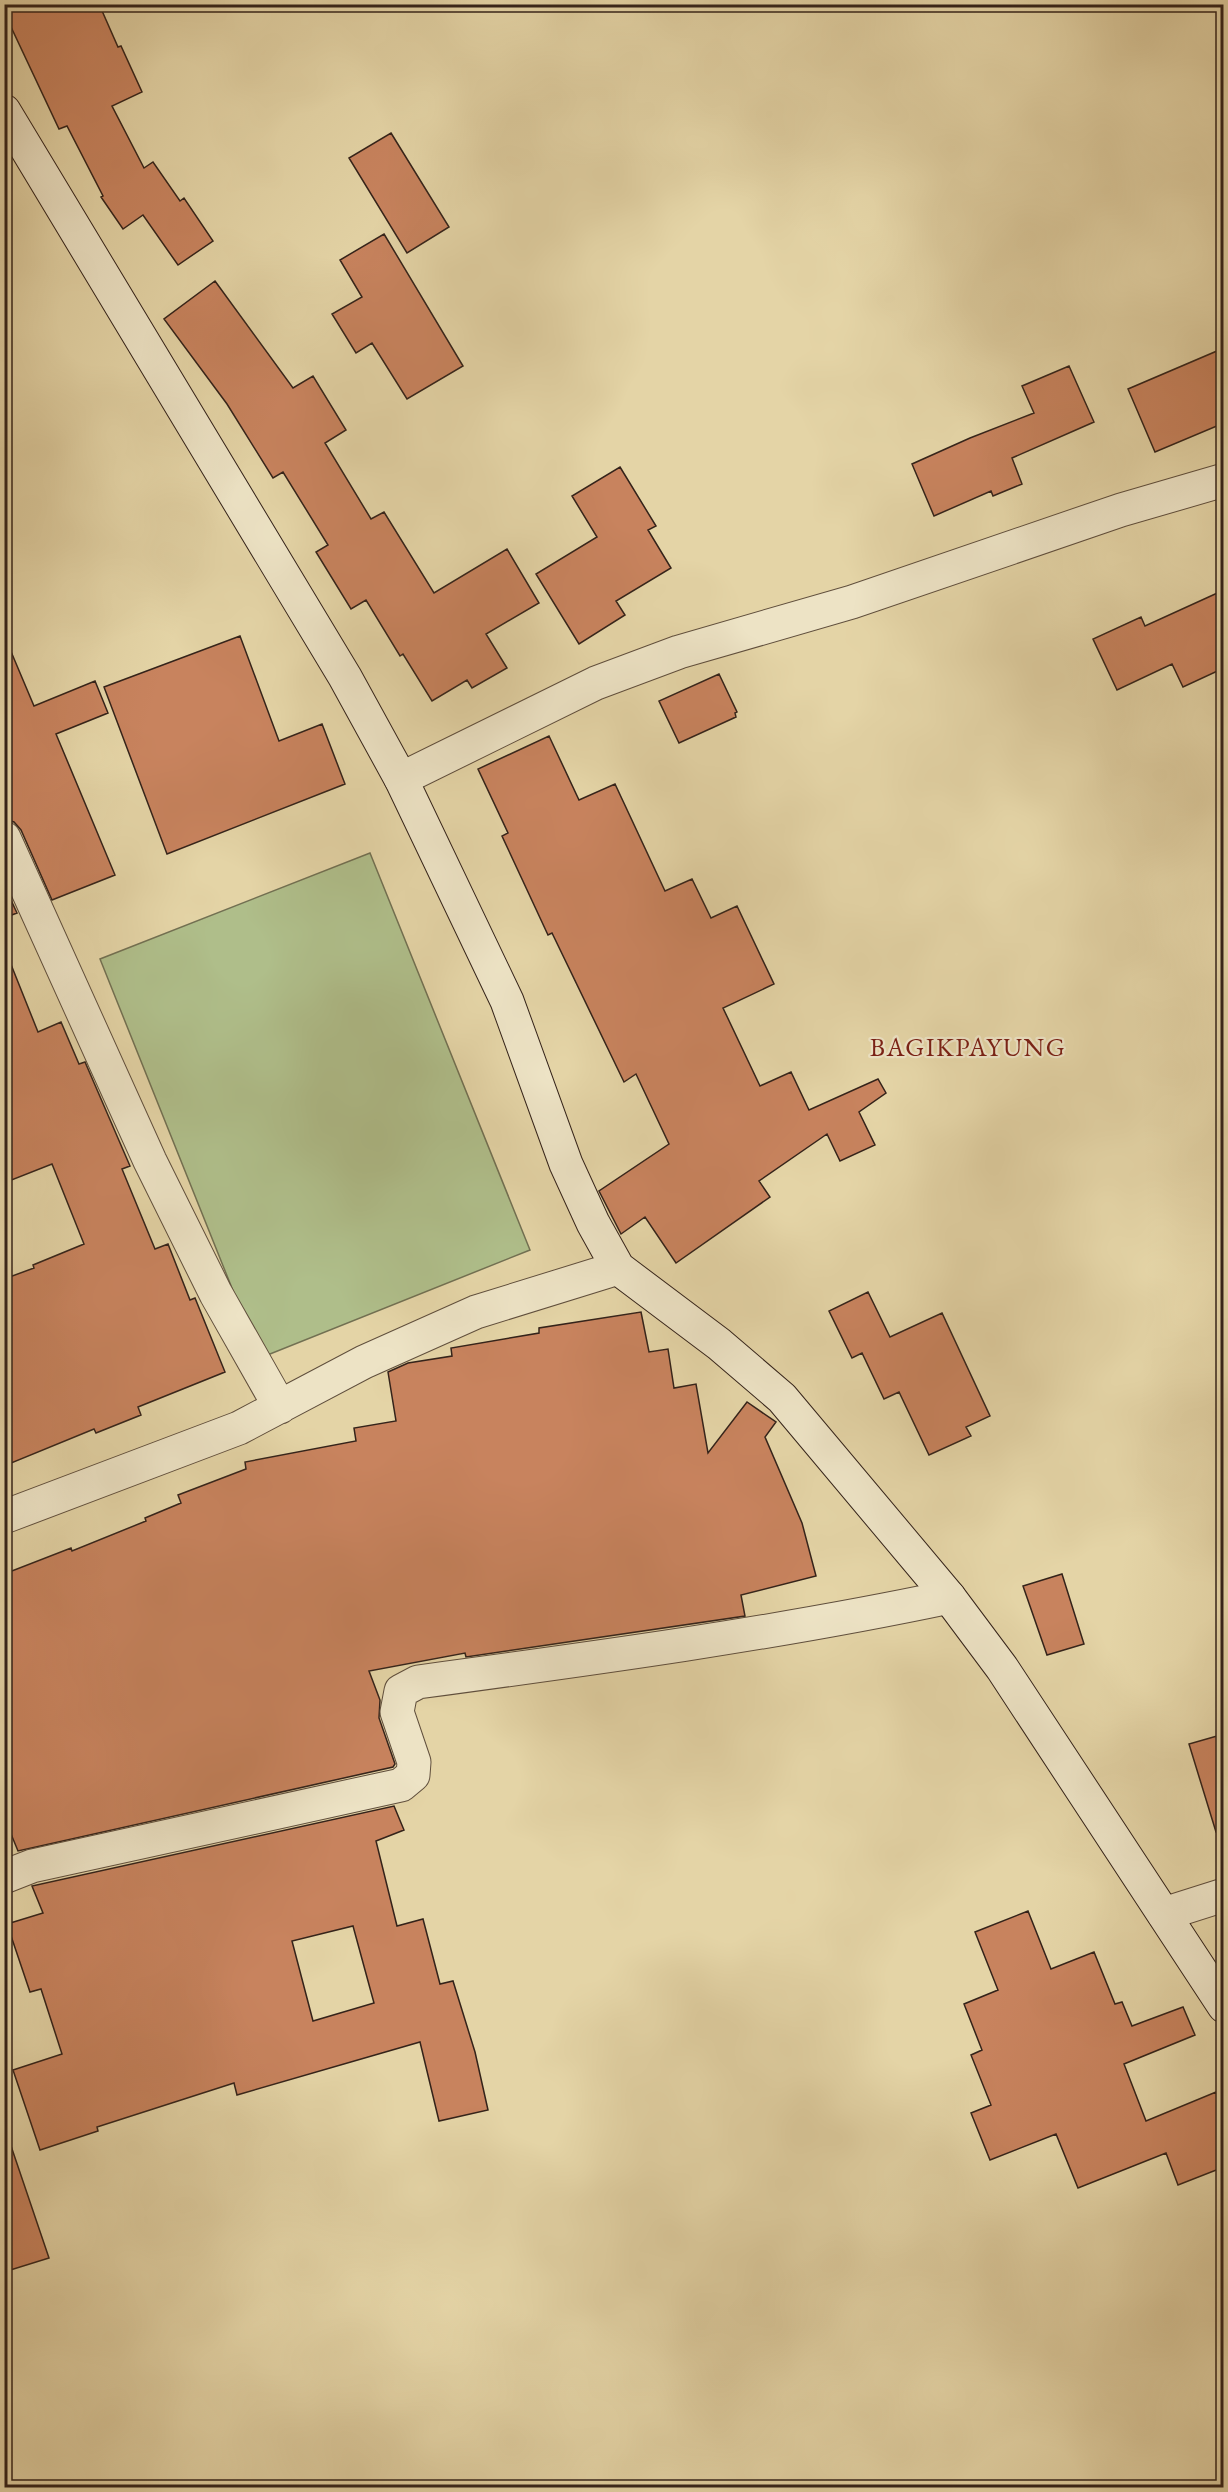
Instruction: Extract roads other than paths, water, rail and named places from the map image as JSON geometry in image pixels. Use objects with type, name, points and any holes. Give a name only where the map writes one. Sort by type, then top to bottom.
[{"type":"street","points":[[4,111],[345,677],[401,779],[507,1001],[566,1164],[593,1223],[618,1268],[719,1344],[782,1398],[949,1597],[1002,1668],[1224,2006]]},
{"type":"street","points":[[401,779],[596,683],[679,652],[852,602],[1121,510],[1224,480]]},
{"type":"street","points":[[4,838],[150,1161],[216,1294],[280,1407]]},
{"type":"street","points":[[4,1517],[239,1428],[363,1362],[476,1312],[618,1268]]},
{"type":"street","points":[[4,1877],[32,1866],[401,1785],[412,1775],[414,1762],[397,1712],[401,1691],[418,1682],[667,1649],[865,1615],[949,1597]]},
{"type":"street","points":[[1164,1914],[1224,1895]]},
{"type":"district","name":"BAGIKPAYUNG","points":[[968,1047]]}]
